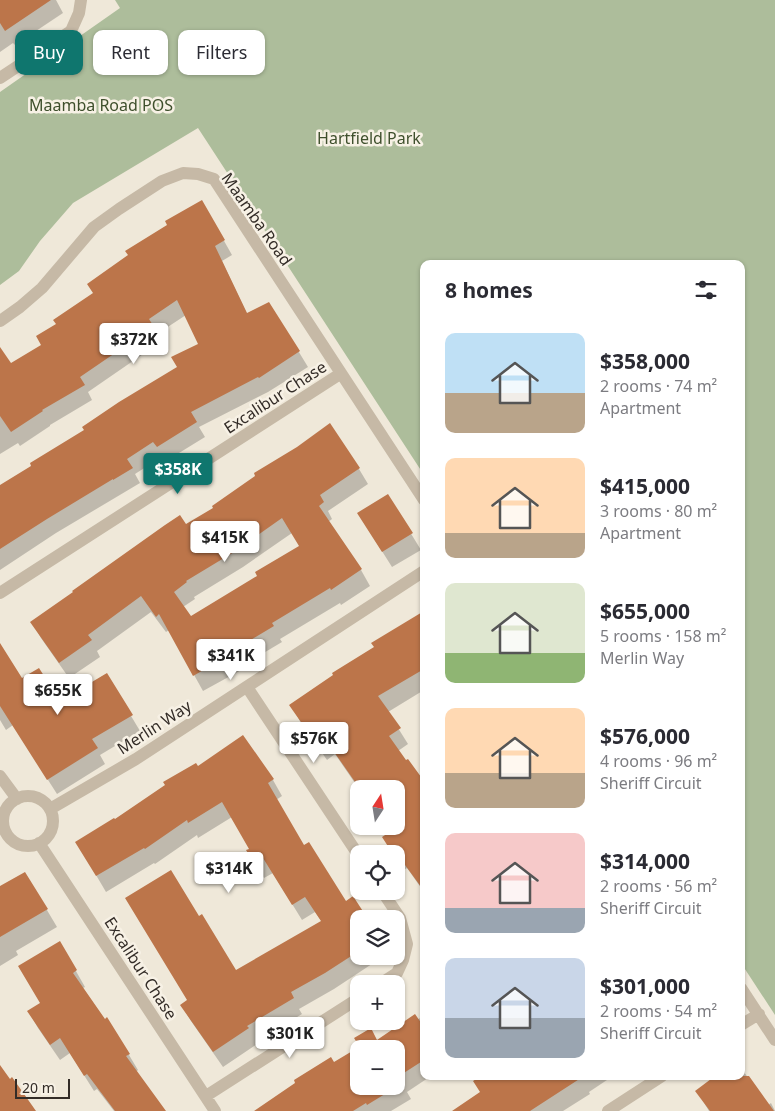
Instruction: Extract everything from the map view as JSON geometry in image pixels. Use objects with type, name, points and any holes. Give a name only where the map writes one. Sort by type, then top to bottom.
[{"type":"street","points":[[0,78],[71,31],[79,13],[81,0]]},
{"type":"street","name":"Maamba Road","points":[[0,321],[42,288],[94,227],[162,181],[183,173],[198,174],[214,179],[420,494]]},
{"type":"street","name":"Excalibur Chase","points":[[0,594],[340,374]]},
{"type":"street","name":"Merlin Way","points":[[50,809],[136,760],[420,574]]},
{"type":"street","points":[[247,687],[352,845]]},
{"type":"street","points":[[0,776],[17,799]]},
{"type":"street","points":[[26,796],[35,797],[44,802],[50,809],[53,818],[52,828],[47,837],[39,843],[30,846],[21,845],[3,835],[4,814],[9,805],[17,799],[26,796]]},
{"type":"street","name":"Excalibur Chase","points":[[39,843],[215,1111]]},
{"type":"street","points":[[388,900],[400,918],[407,944],[403,960],[397,973],[394,975]]},
{"type":"street","points":[[745,994],[775,1040]]},
{"type":"street","points":[[206,1096],[350,1004]]},
{"type":"street","points":[[745,1023],[758,1014]]},
{"type":"street","points":[[608,1111],[656,1080]]},
{"type":"green space","name":"Hartfield Park","points":[[115,0],[775,0],[775,1015],[745,969],[745,260],[420,260],[420,469],[198,128],[73,203],[40,241],[19,271],[0,285],[0,92],[24,75],[83,75],[83,34],[120,8]]},
{"type":"building","points":[[0,0],[51,0],[5,31],[0,23]]},
{"type":"building","points":[[202,200],[225,240],[215,246],[247,313],[269,302],[300,351],[259,378],[191,412],[197,422],[157,447],[153,442],[127,459],[133,468],[0,549],[0,485],[31,466],[30,463],[84,430],[82,427],[119,402],[177,367],[171,357],[198,344],[177,300],[149,319],[154,327],[80,377],[85,385],[42,410],[11,432],[0,416],[0,347],[11,363],[41,345],[36,336],[56,324],[53,320],[93,293],[87,284],[128,255],[125,251],[167,225],[165,221]]},
{"type":"building","points":[[330,423],[360,468],[320,495],[324,502],[319,506],[362,569],[331,590],[330,588],[272,623],[274,626],[234,650],[235,652],[193,676],[159,614],[156,617],[141,596],[88,635],[92,640],[59,663],[30,622],[180,515],[186,524],[213,508],[212,506],[255,476],[254,473],[297,447]],"holes":[[[282,518],[299,546],[255,572],[257,576],[191,616],[174,592],[186,581],[234,552]]]},
{"type":"building","points":[[388,494],[413,533],[382,552],[357,513]]},
{"type":"building","points":[[420,613],[420,671],[378,696],[401,728],[389,736],[420,776],[420,886],[405,865],[405,845],[387,845],[382,837],[385,835],[405,835],[405,780],[354,780],[325,739],[317,745],[289,705],[333,675],[332,673],[374,647],[371,643]]},
{"type":"building","points":[[0,643],[22,678],[39,668],[60,701],[107,673],[133,715],[92,739],[98,748],[47,780],[0,706]]},
{"type":"building","points":[[243,735],[274,779],[268,783],[304,845],[309,842],[346,901],[350,898],[350,900],[356,900],[362,910],[350,910],[350,957],[291,992],[294,998],[247,1026],[249,1028],[213,1052],[180,1005],[187,1000],[125,898],[171,870],[199,916],[202,914],[236,970],[321,921],[305,897],[292,905],[263,858],[254,863],[246,850],[249,849],[222,802],[188,823],[187,820],[145,849],[96,876],[75,842],[115,819],[165,785],[163,782],[196,763],[198,766]]},
{"type":"building","points":[[25,872],[48,909],[0,937],[0,886]]},
{"type":"building","points":[[60,941],[77,970],[73,973],[105,1019],[107,1017],[130,1054],[126,1056],[166,1111],[115,1111],[87,1074],[84,1076],[60,1038],[50,1045],[27,1011],[40,1003],[18,966]]},
{"type":"building","points":[[415,1014],[420,1021],[420,1063],[405,1072],[405,1040],[377,1040],[392,1030],[405,1030],[405,1021]]},
{"type":"building","points":[[368,1030],[372,1030],[377,1040],[355,1040],[354,1038]]},
{"type":"building","points":[[350,1052],[350,1095],[383,1095],[353,1111],[254,1111],[295,1083],[294,1080],[331,1057],[334,1062]]},
{"type":"building","points":[[0,1065],[10,1079],[12,1077],[36,1111],[0,1111]]},
{"type":"building","points":[[745,1076],[749,1076],[774,1111],[710,1111],[695,1091],[710,1080],[745,1080]]},
{"type":"building","points":[[578,1080],[530,1111],[452,1111],[480,1092],[473,1081]]},
{"type":"park label","name":"Maamba Road POS","points":[[101,105]]}]
